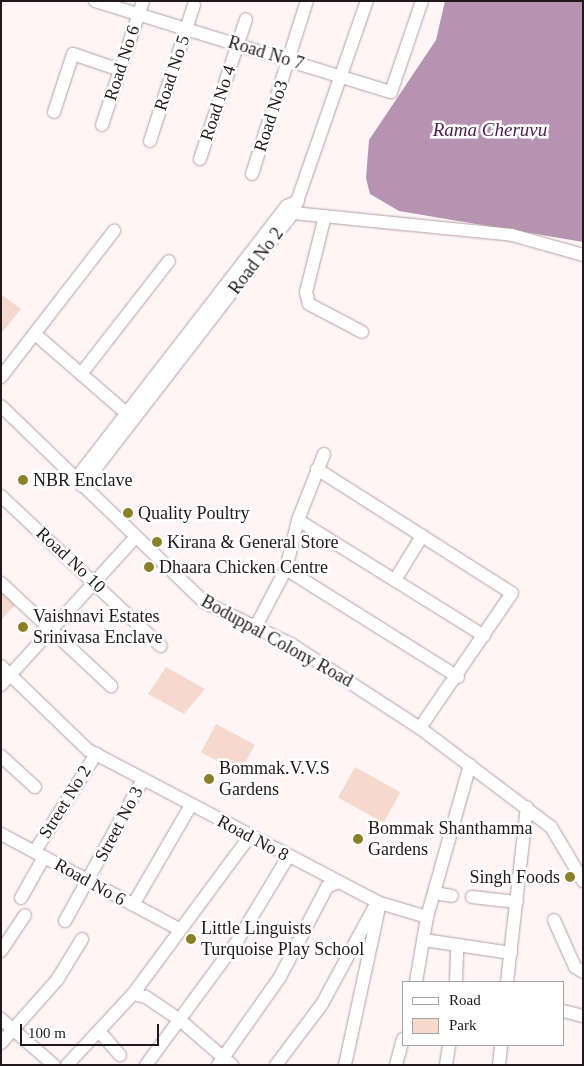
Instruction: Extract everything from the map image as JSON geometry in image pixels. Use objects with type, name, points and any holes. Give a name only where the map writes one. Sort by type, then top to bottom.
[{"type":"street","name":"Road No 7","points":[[95,1],[141,7],[187,28],[394,91],[422,1]]},
{"type":"street","points":[[340,76],[360,1]]},
{"type":"street","points":[[296,207],[367,1]]},
{"type":"street","name":"Road No3","points":[[252,174],[289,60],[303,2]]},
{"type":"street","name":"Road No 5","points":[[150,141],[194,5]]},
{"type":"street","name":"Road No 6","points":[[102,125],[141,7]]},
{"type":"street","name":"Road No 4","points":[[200,159],[246,19]]},
{"type":"street","points":[[54,112],[73,54],[120,70]]},
{"type":"street","points":[[78,483],[131,417],[287,206],[325,216],[512,235],[583,255]]},
{"type":"street","points":[[325,216],[306,292],[309,304],[362,332]]},
{"type":"street","points":[[1,377],[114,231]]},
{"type":"street","points":[[81,374],[169,261]]},
{"type":"street","points":[[35,334],[131,417]]},
{"type":"street","name":"Boduppal Colony Road","points":[[1,406],[134,539],[204,602],[333,669],[420,728],[527,807],[565,845],[583,881]]},
{"type":"street","points":[[255,628],[286,568],[298,520],[324,454]]},
{"type":"street","points":[[317,469],[512,593],[458,677],[420,728]]},
{"type":"street","name":"Road No 10","points":[[1,496],[95,581],[161,646]]},
{"type":"street","points":[[298,520],[484,636]]},
{"type":"street","points":[[395,580],[422,536]]},
{"type":"street","points":[[1,684],[134,539]]},
{"type":"street","points":[[286,568],[458,677]]},
{"type":"street","points":[[1,583],[111,686]]},
{"type":"street","name":"Road No 8","points":[[1,666],[96,754],[336,883],[378,902],[428,918]]},
{"type":"street","name":"Street No 2","points":[[21,898],[40,854],[96,754]]},
{"type":"street","points":[[1,756],[35,787]]},
{"type":"street","points":[[416,981],[434,893],[470,765]]},
{"type":"street","name":"Street No 3","points":[[65,921],[90,880],[143,779]]},
{"type":"street","points":[[133,905],[191,805]]},
{"type":"street","points":[[507,981],[527,807]]},
{"type":"street","name":"Road No 6","points":[[1,834],[179,929]]},
{"type":"street","points":[[67,1065],[133,994],[179,929],[249,837]]},
{"type":"street","points":[[146,1065],[236,943],[288,857]]},
{"type":"street","points":[[220,1060],[280,977],[327,887],[336,883]]},
{"type":"street","points":[[434,893],[452,896]]},
{"type":"street","points":[[472,897],[517,902]]},
{"type":"street","points":[[276,1065],[322,1004],[378,902]]},
{"type":"street","points":[[345,1065],[378,902]]},
{"type":"street","points":[[1,951],[25,915]]},
{"type":"street","points":[[554,920],[575,967],[583,972]]},
{"type":"street","points":[[1,1042],[13,1031],[57,980],[82,939]]},
{"type":"street","points":[[424,940],[511,953]]},
{"type":"street","points":[[456,981],[457,945]]},
{"type":"street","points":[[133,994],[146,997],[180,1020],[220,1060],[232,1065]]},
{"type":"street","points":[[564,1011],[583,1016]]},
{"type":"street","points":[[1,1019],[54,1065]]},
{"type":"street","points":[[99,1032],[120,1055]]},
{"type":"street","points":[[396,1065],[402,1043]]},
{"type":"street","points":[[446,1065],[449,1046]]},
{"type":"street","points":[[499,1065],[501,1046]]},
{"type":"green space","points":[[1,294],[21,309],[1,334]]},
{"type":"green space","points":[[1,589],[16,604],[1,620]]},
{"type":"green space","points":[[166,667],[205,689],[184,714],[148,694]]},
{"type":"green space","points":[[216,724],[255,745],[240,773],[201,752]]},
{"type":"green space","points":[[355,767],[400,792],[384,823],[338,798]]},
{"type":"water","name":"Rama Cheruvu","points":[[445,1],[583,1],[583,242],[399,211],[370,194],[366,178],[369,140],[436,40]]},
{"type":"place","name":"NBR Enclave","points":[[23,480]]},
{"type":"place","name":"Quality Poultry","points":[[128,513]]},
{"type":"place","name":"Kirana & General Store","points":[[157,542]]},
{"type":"place","name":"Dhaara Chicken Centre","points":[[149,567]]},
{"type":"place","name":"Vaishnavi Estates Srinivasa Enclave","points":[[23,627]]},
{"type":"place","name":"Bommak.V.V.S Gardens","points":[[209,779]]},
{"type":"place","name":"Bommak Shanthamma Gardens","points":[[358,839]]},
{"type":"place","name":"Singh Foods","points":[[570,877]]},
{"type":"place","name":"Little Linguists Turquoise Play School","points":[[191,939]]}]
